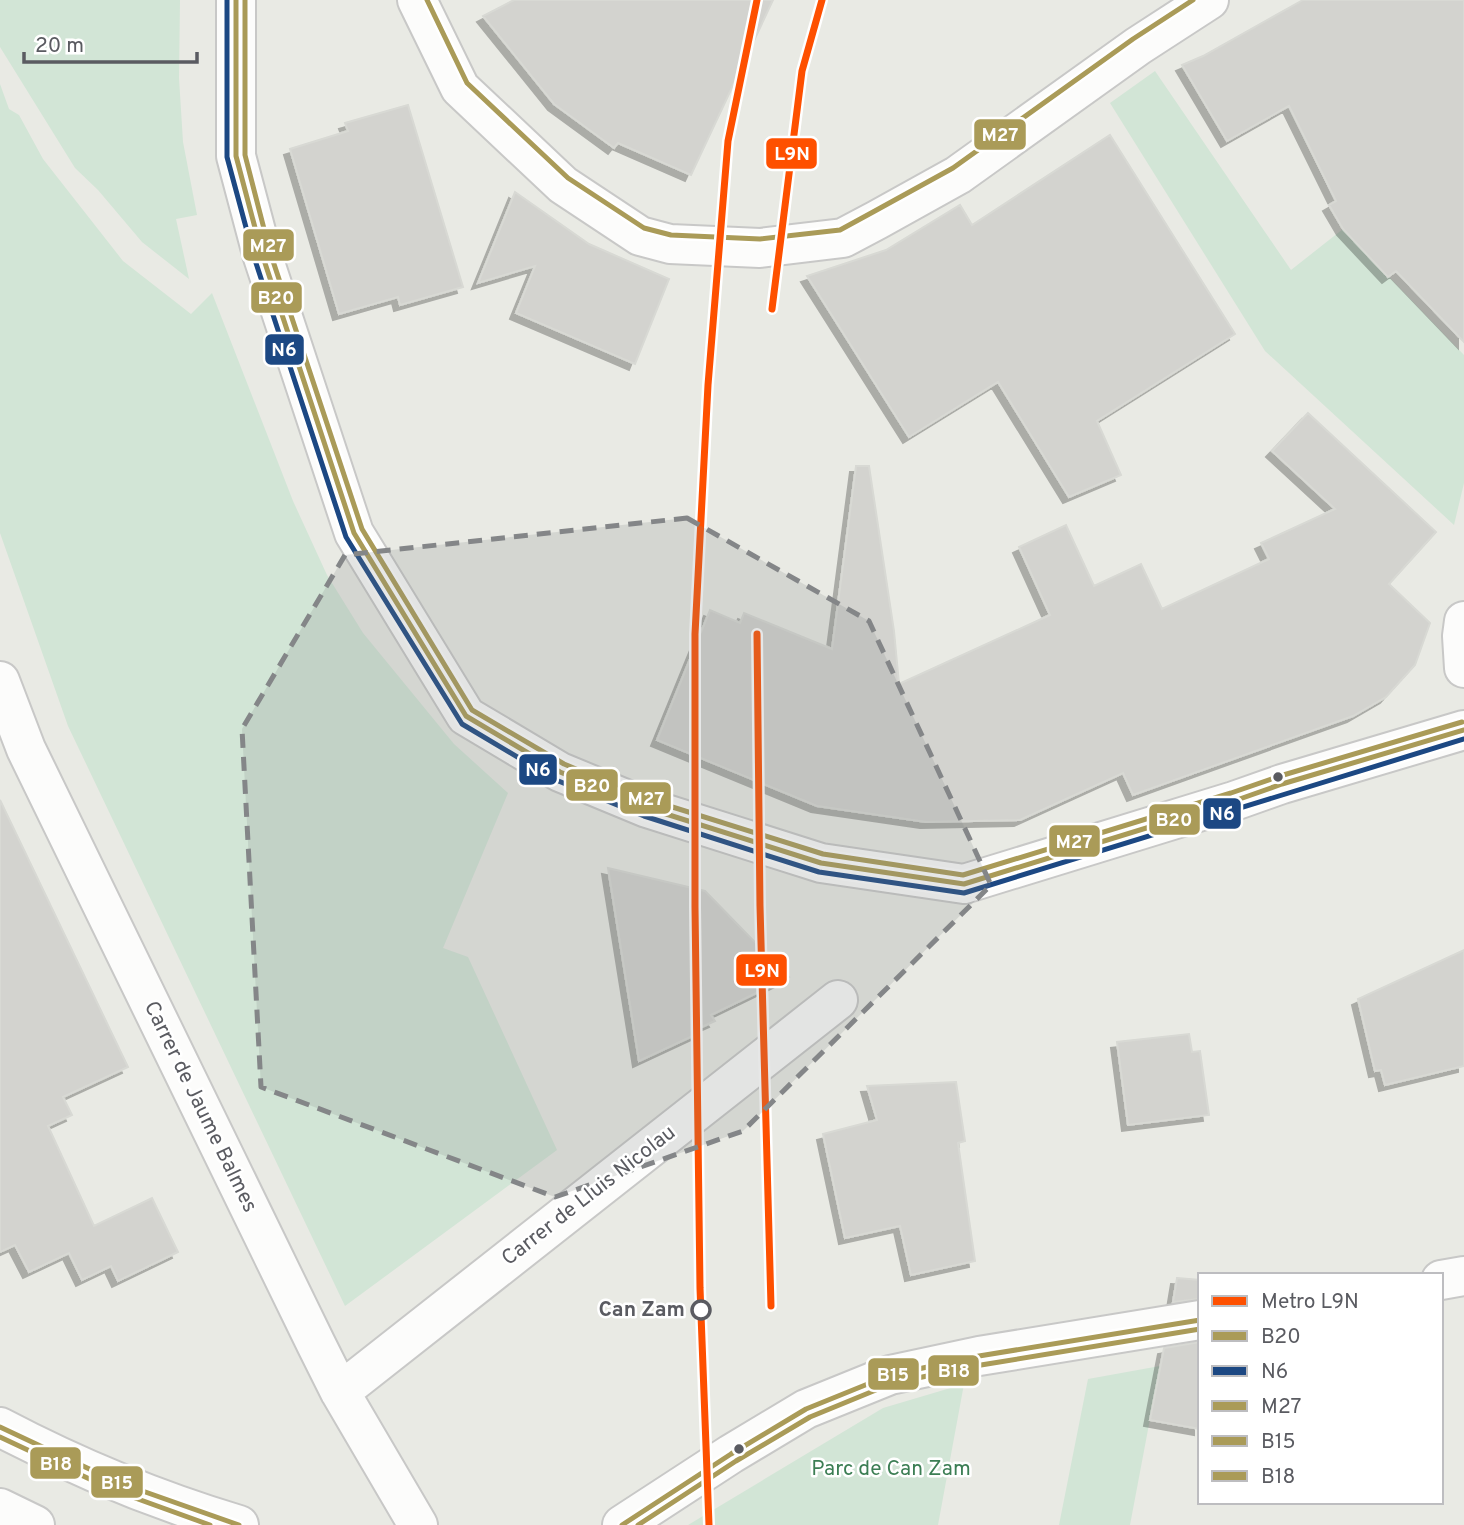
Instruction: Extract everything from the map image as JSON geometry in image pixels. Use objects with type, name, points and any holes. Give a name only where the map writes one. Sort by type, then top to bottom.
[{"type":"street","points":[[236,0],[236,156],[262,254],[354,533],[466,716],[560,772],[647,808],[821,863],[964,884],[1464,730]]},
{"type":"street","points":[[417,0],[460,88],[563,185],[640,236],[670,244],[760,248],[843,238],[877,220],[958,175],[1138,46],[1209,0]]},
{"type":"street","points":[[1464,621],[1464,668]]},
{"type":"street","name":"Carrer de Jaume Balmes","points":[[0,681],[26,749],[340,1392],[418,1525]]},
{"type":"street","name":"Carrer de Lluis Nicolau","points":[[340,1392],[838,1000]]},
{"type":"street","points":[[1443,1280],[1464,1276]]},
{"type":"street","points":[[622,1525],[806,1409],[891,1375],[979,1356],[1198,1320]]},
{"type":"street","points":[[0,1427],[165,1501],[239,1525]]},
{"type":"street","points":[[0,1508],[35,1525]]},
{"type":"highlighted area","points":[[687,518],[869,621],[991,885],[743,1131],[555,1197],[261,1087],[242,729],[345,555]]},
{"type":"green space","points":[[0,0],[180,0],[179,78],[183,142],[197,215],[176,219],[189,279],[142,242],[98,190],[75,168],[0,47]]},
{"type":"green space","points":[[1155,71],[1291,270],[1343,229],[1464,355],[1464,483],[1454,525],[1265,351],[1110,103]]},
{"type":"green space","points":[[0,84],[9,109],[19,115],[43,159],[123,261],[191,314],[212,293],[293,501],[327,575],[363,633],[454,744],[508,793],[443,948],[468,957],[557,1150],[345,1306],[68,726],[0,533]]},
{"type":"green space","points":[[1160,1366],[1130,1525],[1059,1525],[1088,1379]]},
{"type":"green space","name":"Parc de Can Zam","points":[[964,1384],[938,1525],[688,1525],[883,1408]]},
{"type":"building","points":[[514,0],[773,0],[691,175],[618,143],[614,148],[554,104],[483,16]]},
{"type":"building","points":[[1303,0],[1464,0],[1464,342],[1396,271],[1388,277],[1343,229],[1329,205],[1336,201],[1289,106],[1227,141],[1182,65]]},
{"type":"building","points":[[408,105],[463,287],[400,305],[398,297],[339,314],[290,149],[348,131],[345,123]]},
{"type":"building","points":[[1110,135],[1235,334],[1097,421],[1121,475],[1069,497],[998,382],[909,437],[807,276],[886,250],[960,205],[972,225]]},
{"type":"building","points":[[515,192],[589,244],[669,279],[635,364],[516,313],[535,266],[478,283]]},
{"type":"building","points":[[1308,413],[1436,532],[1389,584],[1430,623],[1415,665],[1386,697],[1353,716],[1133,795],[1123,773],[1020,820],[926,822],[817,806],[657,740],[710,610],[740,623],[744,613],[832,649],[856,466],[869,466],[894,631],[899,684],[1050,615],[1019,547],[1066,525],[1094,586],[1141,564],[1162,609],[1269,559],[1261,543],[1335,509],[1272,451]]},
{"type":"building","points":[[0,800],[128,1067],[63,1097],[72,1115],[48,1126],[94,1226],[152,1198],[178,1252],[118,1281],[111,1266],[82,1280],[69,1253],[29,1272],[15,1245],[0,1252]]},
{"type":"building","points":[[608,868],[705,891],[789,977],[711,1015],[715,1021],[695,1030],[697,1034],[639,1061]]},
{"type":"building","points":[[1464,950],[1464,1066],[1385,1085],[1381,1070],[1375,1071],[1358,999]]},
{"type":"building","points":[[1189,1034],[1192,1052],[1200,1051],[1209,1115],[1128,1125],[1117,1042]]},
{"type":"building","points":[[956,1082],[965,1141],[958,1143],[975,1261],[911,1275],[900,1226],[845,1238],[823,1134],[877,1120],[867,1086]]},
{"type":"building","points":[[1177,1278],[1198,1280],[1198,1299],[1173,1302]]},
{"type":"building","points":[[1198,1342],[1198,1429],[1150,1420],[1164,1348]]},
{"type":"metro line","name":"L9N","points":[[709,1525],[700,1288],[695,634],[708,385],[728,141],[757,0]]},
{"type":"metro line","name":"L9N","points":[[772,309],[802,71],[822,0]]},
{"type":"metro line","name":"L9N","points":[[757,634],[760,906],[771,1306]]},
{"type":"transit line","name":"N6","points":[[227,0],[227,157],[254,257],[346,537],[462,724],[556,780],[644,816],[819,872],[964,893],[1464,739]]},
{"type":"transit line","name":"B20","points":[[236,0],[236,156],[262,254],[354,533],[466,716],[560,772],[647,808],[821,863],[964,884],[1464,730]]},
{"type":"transit line","name":"M27","points":[[245,0],[245,155],[270,252],[362,529],[472,710],[564,764],[650,800],[823,854],[963,875],[1462,722]]},
{"type":"transit line","name":"M27","points":[[427,0],[467,83],[568,178],[644,228],[671,235],[760,239],[840,230],[953,168],[1133,39],[1193,0]]},
{"type":"transit line","name":"B15","points":[[622,1525],[806,1409],[890,1375],[979,1356],[1198,1320]]},
{"type":"transit line","name":"B18","points":[[638,1525],[810,1417],[893,1383],[981,1365],[1198,1329]]},
{"type":"transit line","name":"B15","points":[[0,1427],[117,1482],[239,1525]]},
{"type":"transit line","name":"B18","points":[[0,1437],[113,1490],[210,1525]]},
{"type":"place","name":"Can Zam","points":[[701,1310]]}]
